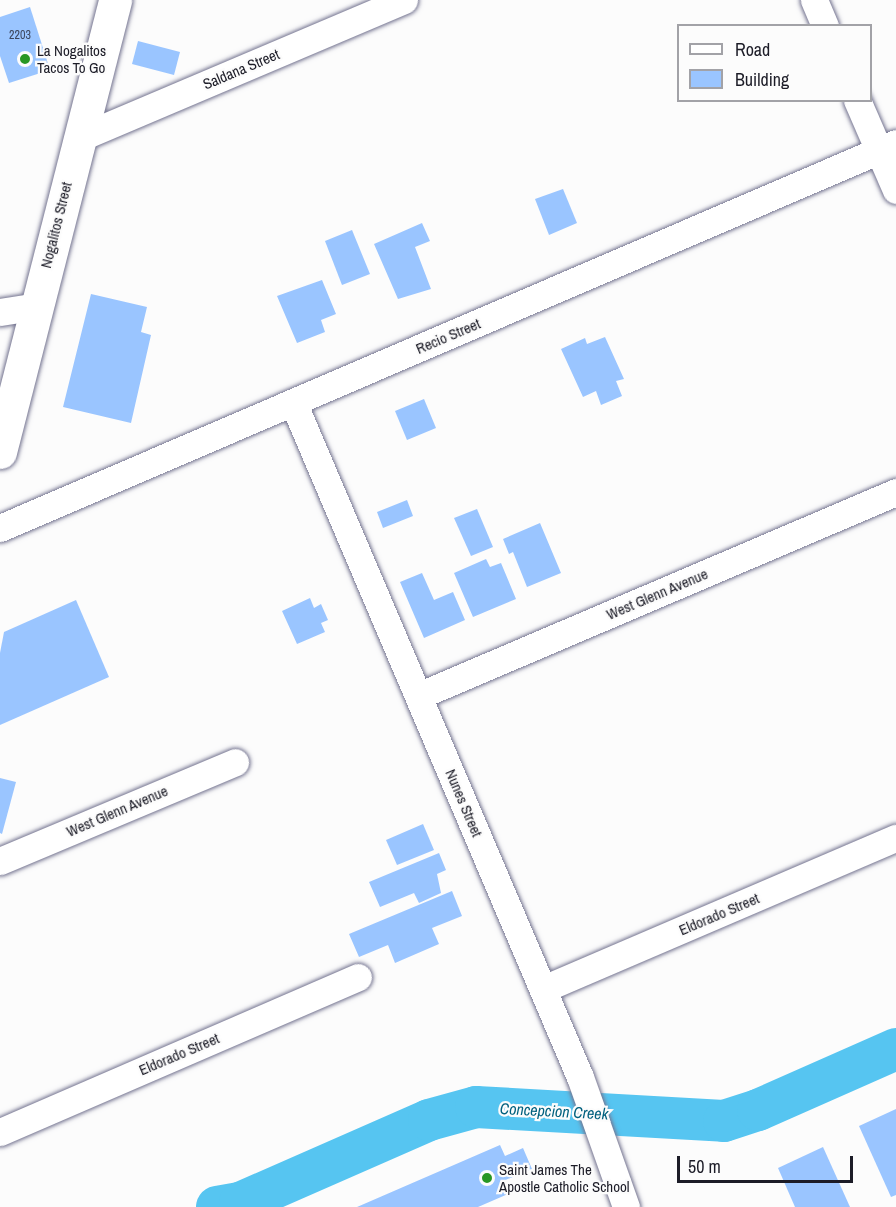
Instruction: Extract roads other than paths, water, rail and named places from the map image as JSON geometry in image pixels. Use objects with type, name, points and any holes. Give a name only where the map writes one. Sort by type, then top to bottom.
[{"type":"main road","name":"Nogalitos Street","points":[[0,452],[115,0]]},
{"type":"street","name":"Saldana Street","points":[[79,138],[404,0]]},
{"type":"street","points":[[814,0],[824,24]]},
{"type":"street","points":[[858,102],[887,147],[896,190]]},
{"type":"street","name":"Recio Street","points":[[0,528],[887,147]]},
{"type":"street","points":[[0,312],[36,306]]},
{"type":"street","name":"Nunes Street","points":[[293,402],[580,1077],[626,1207]]},
{"type":"street","name":"West Glenn Avenue","points":[[418,696],[896,492]]},
{"type":"street","name":"West Glenn Avenue","points":[[0,861],[235,762]]},
{"type":"street","name":"Eldorado Street","points":[[543,989],[896,838]]},
{"type":"street","name":"Eldorado Street","points":[[0,1132],[358,977]]},
{"type":"waterway","name":"Concepcion Creek","points":[[217,1207],[240,1203],[429,1120],[476,1107],[724,1121],[758,1110],[896,1049]]},
{"type":"place","name":"La Nogalitos Tacos To Go","points":[[25,59]]},
{"type":"place","name":"Saint James The Apostle Catholic School","points":[[487,1178]]}]
